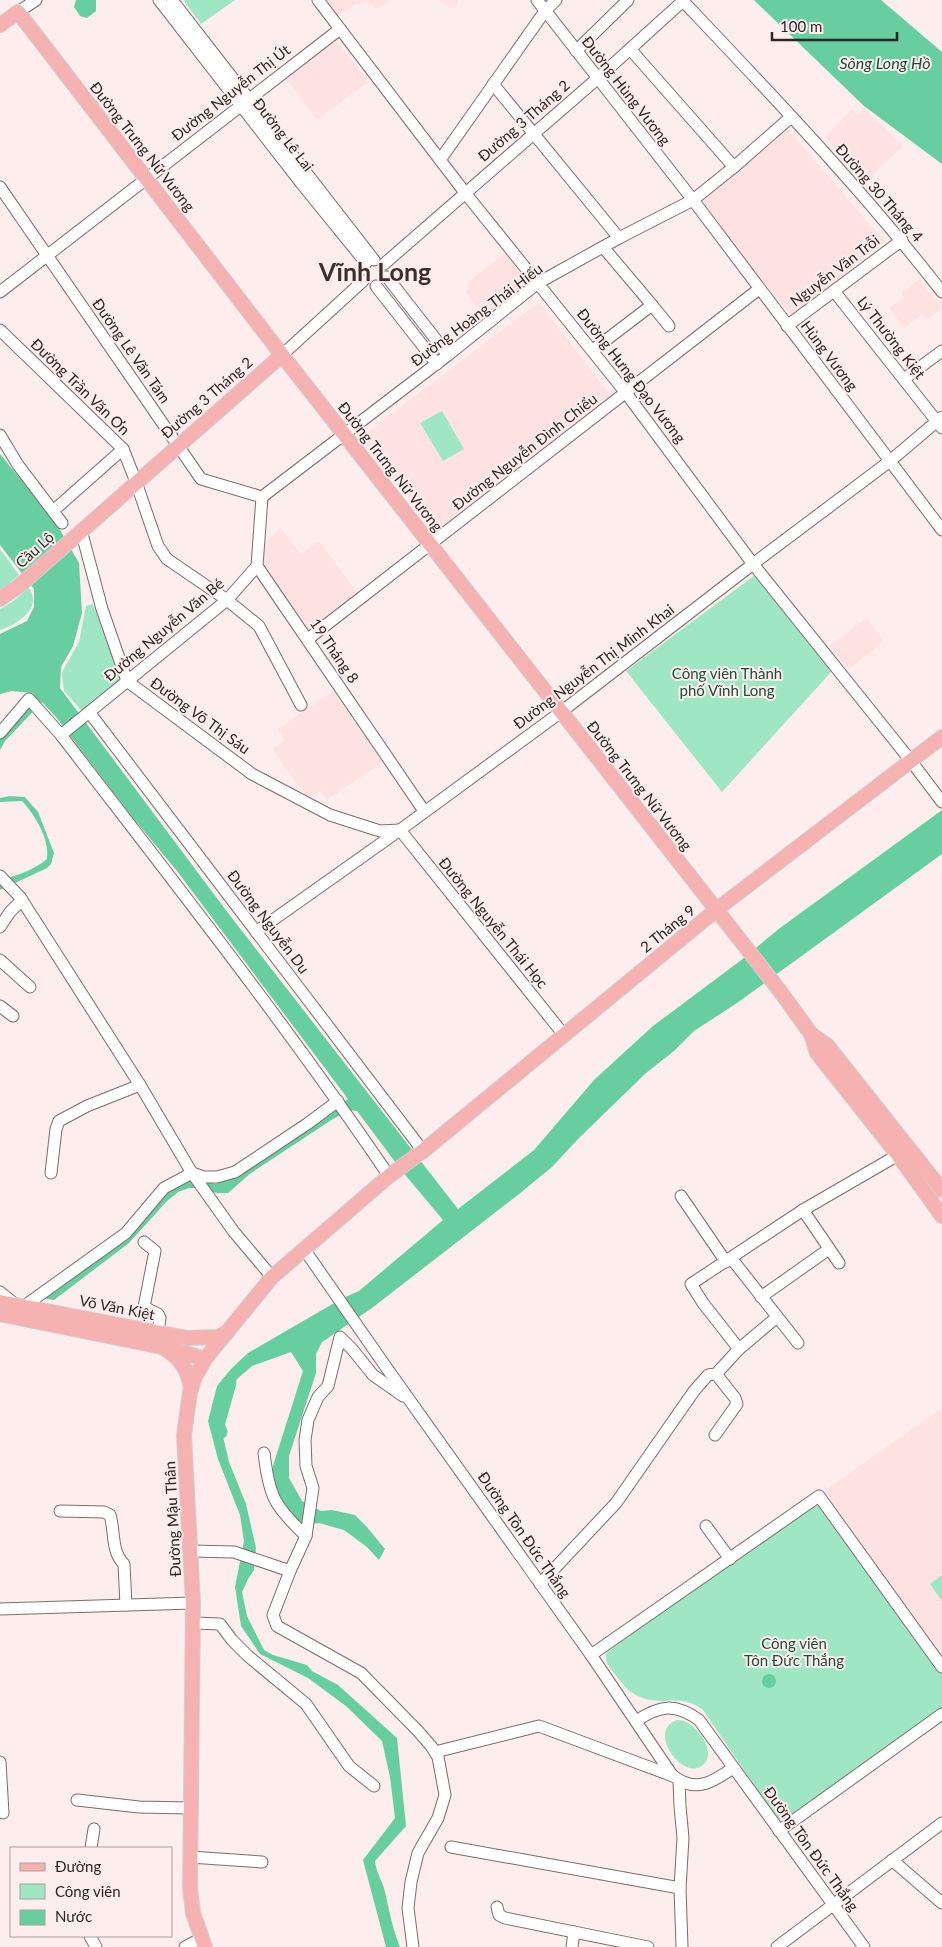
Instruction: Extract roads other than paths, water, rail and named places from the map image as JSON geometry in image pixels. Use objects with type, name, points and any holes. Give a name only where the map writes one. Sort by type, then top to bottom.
[{"type":"main road","points":[[0,25],[18,12]]},
{"type":"main road","name":"Đường Trưng Nữ Vương","points":[[18,12],[344,435],[780,991],[811,1034],[818,1053],[903,1151]]},
{"type":"main road","name":"Đường 3 Tháng 2","points":[[77,535],[282,355]]},
{"type":"main road","name":"Cầu Lộ","points":[[0,599],[19,586],[77,535]]},
{"type":"main road","name":"2 Tháng 9","points":[[392,1173],[421,1152],[716,910],[915,766],[942,737]]},
{"type":"main road","points":[[903,1151],[942,1190]]},
{"type":"main road","points":[[903,1151],[942,1216]]},
{"type":"main road","name":"Đường Mậu Thân","points":[[203,1943],[193,1913],[190,1888],[193,1603],[192,1551],[184,1435],[186,1410],[191,1390],[205,1359],[272,1278],[304,1248],[392,1173]]},
{"type":"main road","name":"Võ Văn Kiệt","points":[[0,1302],[161,1338],[183,1363],[188,1373],[191,1390]]},
{"type":"main road","name":"Võ Văn Kiệt","points":[[0,1314],[161,1338],[218,1337],[228,1332]]},
{"type":"main road","points":[[161,1338],[205,1359]]},
{"type":"main road","points":[[191,1338],[205,1359]]},
{"type":"street","points":[[18,12],[36,0]]},
{"type":"street","name":"Đường Lê Lai","points":[[159,0],[374,263]]},
{"type":"street","name":"Đường Lê Lai","points":[[172,0],[244,102]]},
{"type":"street","name":"Đường Hưng Đạo Vương","points":[[318,0],[466,194],[593,350],[753,564],[942,802]]},
{"type":"street","name":"Đường Hùng Vương","points":[[537,0],[693,200]]},
{"type":"street","points":[[440,160],[492,84],[545,11],[556,0]]},
{"type":"street","points":[[576,51],[628,0]]},
{"type":"street","name":"Đường 3 Tháng 2","points":[[374,263],[466,194],[598,78],[682,0]]},
{"type":"street","name":"Đường 30 Tháng 4","points":[[682,0],[902,240],[942,292]]},
{"type":"street","name":"Đường Nguyễn Thị Út","points":[[0,292],[340,29]]},
{"type":"street","points":[[630,49],[734,167]]},
{"type":"street","points":[[492,84],[619,238]]},
{"type":"street","name":"Đường Hoàng Thái Hiếu","points":[[262,497],[437,364],[538,283],[693,200],[791,117]]},
{"type":"street","name":"Đường Lê Văn Tám","points":[[0,187],[201,479],[262,497]]},
{"type":"street","name":"Hùng Vương","points":[[693,200],[942,530]]},
{"type":"street","name":"Nguyễn Văn Trỗi","points":[[787,326],[902,240]]},
{"type":"street","points":[[603,247],[669,326]]},
{"type":"street","points":[[387,277],[382,284],[369,286],[363,280],[361,272],[374,263],[388,273],[387,277],[448,355]]},
{"type":"street","name":"Đường 3 Tháng 2","points":[[282,355],[363,280]]},
{"type":"street","points":[[376,286],[437,364]]},
{"type":"street","name":"Đường Nguyễn Đình Chiểu","points":[[308,639],[760,289]]},
{"type":"street","name":"Lý Thường Kiệt","points":[[834,291],[940,422]]},
{"type":"street","points":[[593,350],[652,305]]},
{"type":"street","name":"Đường Trần Văn Ơn","points":[[0,330],[122,449],[136,482],[158,546],[167,559],[227,600],[259,626],[301,705]]},
{"type":"street","points":[[904,379],[942,351]]},
{"type":"street","name":"Đường Nguyễn Thị Minh Khai","points":[[256,932],[400,830],[561,712],[940,422]]},
{"type":"street","points":[[0,435],[18,465],[62,523]]},
{"type":"street","points":[[53,511],[122,449]]},
{"type":"street","points":[[257,566],[262,497]]},
{"type":"street","name":"Đường Võ Thị Sáu","points":[[77,535],[127,682],[252,774],[330,815],[380,831],[400,830]]},
{"type":"street","name":"Đường Nguyễn Văn Bé","points":[[64,733],[227,600],[257,566]]},
{"type":"street","name":"19 Tháng 8","points":[[257,566],[424,811]]},
{"type":"street","points":[[0,732],[29,699],[64,733],[264,1000],[358,1130],[392,1173]]},
{"type":"street","name":"Đường Nguyễn Du","points":[[88,713],[421,1152]]},
{"type":"street","name":"Đường Nguyễn Thái Học","points":[[400,830],[564,1035]]},
{"type":"street","points":[[0,876],[22,900],[140,1085],[194,1175],[234,1232],[272,1278]]},
{"type":"street","points":[[0,927],[10,912],[22,900]]},
{"type":"street","points":[[0,960],[30,987]]},
{"type":"street","points":[[0,1006],[13,1016]]},
{"type":"street","points":[[51,1173],[56,1129],[59,1121],[87,1106],[140,1085]]},
{"type":"street","points":[[0,1292],[20,1306],[126,1233],[164,1188],[194,1175],[217,1177],[235,1172],[308,1124],[338,1101]]},
{"type":"street","points":[[739,1349],[703,1303],[691,1284],[803,1210],[903,1151]]},
{"type":"street","points":[[681,1196],[729,1260],[798,1344]]},
{"type":"street","points":[[803,1210],[839,1263]]},
{"type":"street","points":[[144,1242],[155,1251],[144,1307],[158,1314],[161,1338]]},
{"type":"street","name":"Đường Tôn Đức Thắng","points":[[304,1248],[677,1779]]},
{"type":"street","points":[[761,1297],[829,1249]]},
{"type":"street","points":[[540,1584],[616,1503],[694,1391],[708,1375],[716,1374],[739,1349],[777,1317]]},
{"type":"street","points":[[409,1399],[373,1375],[340,1337],[328,1386],[318,1397],[308,1420],[305,1440],[306,1466],[313,1488],[306,1536],[290,1571],[274,1614],[277,1626],[361,1673],[418,1731],[438,1757],[445,1795],[438,1818],[418,1853],[411,1882],[408,1908],[413,1947]]},
{"type":"street","points":[[715,1435],[737,1404],[735,1398],[716,1374]]},
{"type":"street","points":[[264,1453],[267,1479],[272,1496],[284,1514],[306,1536]]},
{"type":"street","points":[[591,1655],[819,1496],[942,1667]]},
{"type":"street","points":[[60,1511],[104,1512],[110,1515],[117,1556],[124,1564],[126,1605]]},
{"type":"street","points":[[706,1526],[730,1559]]},
{"type":"street","points":[[192,1551],[234,1552],[290,1571]]},
{"type":"street","points":[[0,1609],[193,1603]]},
{"type":"street","points":[[193,1623],[220,1624],[232,1640],[248,1656],[306,1704],[349,1766],[374,1786]]},
{"type":"street","name":"Đường Tôn Đức Thắng","points":[[636,1721],[666,1707],[688,1712],[699,1720],[864,1947]]},
{"type":"street","points":[[779,1831],[942,1714]]},
{"type":"street","points":[[435,1752],[539,1726],[687,1784],[700,1785],[720,1777],[733,1768]]},
{"type":"street","points":[[0,1762],[3,1813]]},
{"type":"street","points":[[677,1779],[683,1838],[680,1888],[682,1947]]},
{"type":"street","points":[[77,1800],[139,1807],[190,1808]]},
{"type":"street","points":[[777,1947],[942,1823]]},
{"type":"street","points":[[91,1847],[94,1830]]},
{"type":"street","points":[[451,1847],[680,1888]]},
{"type":"street","points":[[190,1857],[262,1862]]},
{"type":"street","points":[[892,1860],[942,1903]]},
{"type":"street","points":[[497,1907],[499,1915],[505,1918],[648,1947]]},
{"type":"street","points":[[572,1947],[574,1932]]},
{"type":"street","points":[[184,1947],[203,1943]]},
{"type":"water","points":[[76,0],[96,0],[96,11],[87,18],[80,16],[74,7]]},
{"type":"water","name":"Sông Long Hồ","points":[[754,0],[881,0],[942,52],[942,164],[864,106]]},
{"type":"water","points":[[0,454],[56,523],[79,563],[82,613],[73,646],[61,667],[60,688],[228,913],[458,1209],[534,1150],[594,1080],[653,1026],[740,961],[780,928],[942,810],[942,854],[737,1003],[694,1031],[674,1051],[646,1073],[552,1167],[372,1308],[322,1342],[316,1354],[316,1373],[289,1456],[289,1478],[302,1501],[321,1511],[332,1510],[355,1515],[385,1549],[379,1560],[367,1547],[344,1530],[319,1523],[304,1525],[289,1517],[279,1497],[271,1472],[303,1371],[291,1352],[252,1366],[237,1379],[220,1410],[221,1428],[229,1462],[246,1504],[256,1548],[254,1570],[242,1592],[247,1616],[264,1650],[273,1655],[307,1665],[312,1671],[338,1685],[397,1738],[406,1826],[375,1861],[400,1947],[386,1947],[363,1860],[395,1818],[390,1777],[382,1741],[346,1706],[308,1678],[260,1654],[241,1626],[235,1587],[244,1541],[240,1515],[218,1459],[208,1421],[217,1386],[248,1353],[343,1298],[359,1291],[443,1220],[402,1171],[357,1111],[350,1110],[333,1119],[251,1173],[228,1193],[217,1193],[197,1188],[189,1188],[178,1192],[167,1201],[129,1243],[54,1300],[40,1298],[58,1286],[166,1191],[189,1179],[216,1184],[235,1175],[348,1099],[177,871],[129,813],[56,717],[42,702],[5,741],[0,750],[0,735],[34,695],[33,693],[12,691],[0,694],[0,634],[27,621],[34,607],[34,589],[0,545]]},
{"type":"water","points":[[10,796],[25,797],[38,812],[54,853],[51,864],[47,868],[0,890],[0,880],[25,872],[47,859],[44,836],[27,807],[22,801],[0,802],[0,798]]},
{"type":"water","points":[[769,1674],[774,1676],[776,1681],[774,1686],[769,1688],[764,1686],[762,1681],[764,1676]]},
{"type":"waterway","points":[[220,1432],[217,1425],[229,1383]]},
{"type":"district","name":"Vĩnh Long","points":[[375,272]]},
{"type":"park label","name":"Công viên Thành phố Vĩnh Long","points":[[727,682]]},
{"type":"park label","name":"Công viên Tôn Đức Thắng","points":[[794,1652]]}]
